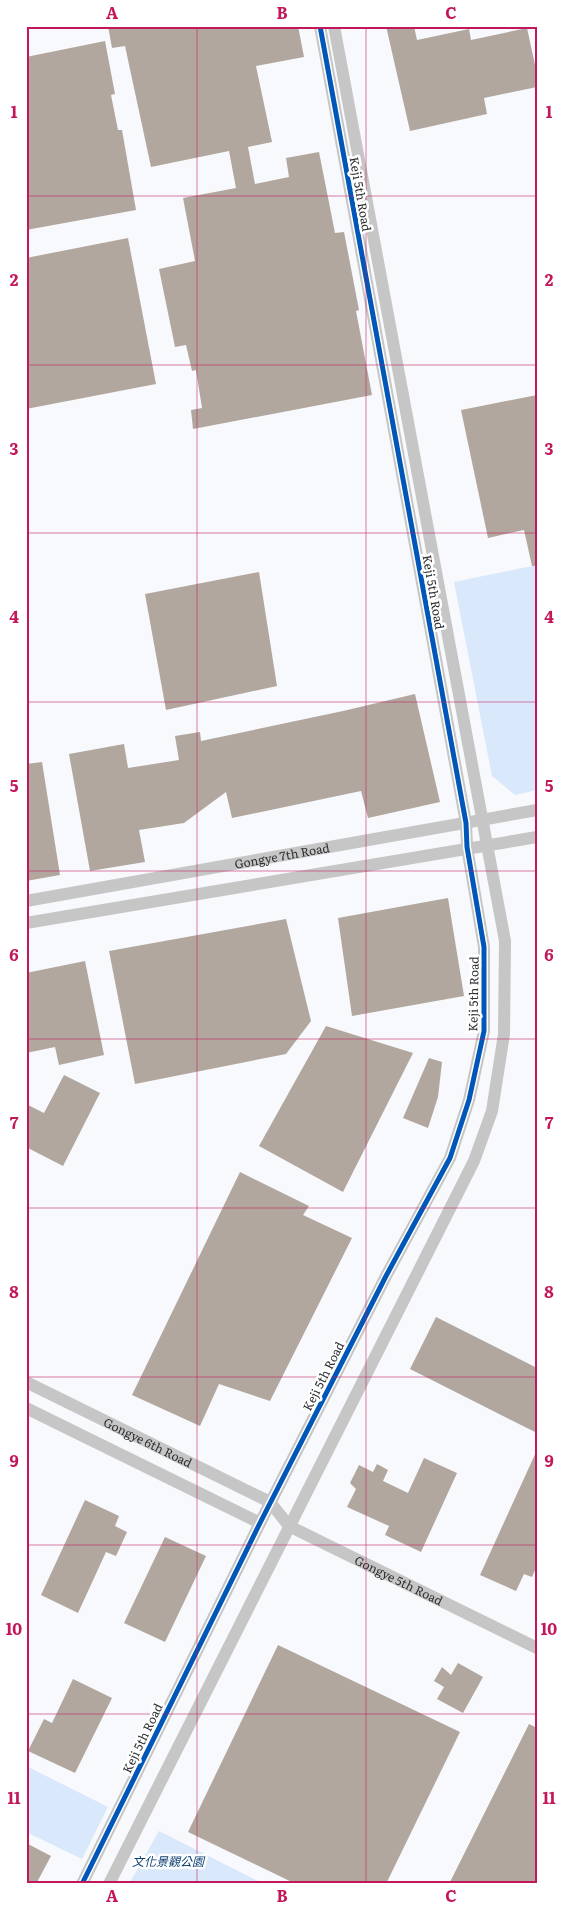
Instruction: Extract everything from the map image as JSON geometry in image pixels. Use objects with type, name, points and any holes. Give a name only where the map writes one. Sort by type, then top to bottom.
[{"type":"street","name":"Keji 5th Road","points":[[82,1884],[270,1502],[381,1284],[450,1158],[469,1100],[484,1031],[484,957],[467,847],[466,823],[320,26]]},
{"type":"street","name":"Keji 5th Road","points":[[109,1884],[474,1161],[492,1111],[504,1034],[505,941],[334,26]]},
{"type":"street","name":"Gongye 7th Road","points":[[26,901],[537,810]]},
{"type":"street","name":"Gongye 7th Road","points":[[26,923],[467,847],[487,846],[537,837]]},
{"type":"street","name":"Gongye 6th Road","points":[[26,1382],[270,1502]]},
{"type":"street","name":"Gongye 6th Road","points":[[26,1408],[260,1523]]},
{"type":"street","name":"Gongye 5th Road","points":[[270,1502],[289,1526],[537,1648]]},
{"type":"green space","points":[[537,565],[537,790],[515,795],[492,776],[454,582]]},
{"type":"green space","points":[[26,1766],[108,1807],[82,1859],[26,1832]]},
{"type":"green space","name":"文化景觀公園","points":[[159,1831],[264,1884],[129,1884]]},
{"type":"building","points":[[108,26],[298,26],[304,57],[256,66],[272,142],[248,147],[255,184],[289,177],[286,158],[319,152],[335,233],[344,232],[359,310],[356,311],[372,395],[193,429],[191,410],[202,408],[196,370],[192,371],[186,345],[175,347],[159,269],[195,261],[183,198],[236,188],[229,151],[151,167],[125,46],[112,48]]},
{"type":"building","points":[[386,26],[414,26],[417,40],[469,29],[471,40],[527,28],[537,74],[537,87],[484,98],[487,114],[410,131]]},
{"type":"building","points":[[105,41],[115,94],[111,95],[118,130],[122,130],[136,210],[26,230],[26,57]]},
{"type":"building","points":[[128,238],[156,384],[26,409],[26,258]]},
{"type":"building","points":[[537,395],[537,566],[532,566],[524,530],[488,538],[461,410]]},
{"type":"building","points":[[259,572],[277,686],[166,710],[145,594]]},
{"type":"building","points":[[415,694],[440,802],[368,818],[361,791],[232,818],[226,792],[184,823],[139,830],[145,862],[90,871],[69,754],[124,744],[128,768],[179,760],[175,736],[200,732],[201,741]]},
{"type":"building","points":[[42,762],[60,875],[26,881],[26,764]]},
{"type":"building","points":[[448,898],[464,996],[352,1016],[338,918]]},
{"type":"building","points":[[286,919],[311,1021],[286,1054],[135,1084],[109,951]]},
{"type":"building","points":[[85,961],[104,1055],[59,1065],[55,1047],[26,1053],[26,973]]},
{"type":"building","points":[[326,1026],[413,1053],[343,1192],[259,1146]]},
{"type":"building","points":[[429,1058],[442,1062],[438,1097],[428,1128],[403,1118]]},
{"type":"building","points":[[64,1075],[100,1093],[63,1166],[26,1147],[26,1104],[44,1113]]},
{"type":"building","points":[[240,1172],[309,1206],[303,1215],[352,1238],[270,1401],[219,1384],[200,1426],[132,1395]]},
{"type":"building","points":[[436,1317],[537,1368],[537,1433],[410,1369]]},
{"type":"building","points":[[537,1450],[537,1566],[532,1577],[524,1574],[516,1591],[480,1575]]},
{"type":"building","points":[[424,1458],[457,1473],[421,1552],[385,1535],[389,1526],[347,1507],[356,1489],[350,1483],[359,1465],[373,1472],[377,1464],[388,1470],[383,1481],[408,1493]]},
{"type":"building","points":[[85,1500],[119,1516],[115,1526],[127,1532],[116,1556],[106,1552],[78,1613],[41,1595]]},
{"type":"building","points":[[165,1537],[206,1556],[165,1642],[124,1623]]},
{"type":"building","points":[[278,1645],[460,1732],[386,1884],[296,1884],[188,1832]]},
{"type":"building","points":[[458,1663],[483,1677],[463,1713],[437,1699],[444,1687],[434,1681],[442,1667],[451,1675]]},
{"type":"building","points":[[73,1679],[112,1698],[75,1773],[28,1751],[44,1719],[52,1723]]},
{"type":"building","points":[[529,1724],[537,1728],[537,1884],[449,1884]]},
{"type":"building","points":[[26,1843],[51,1856],[36,1884],[26,1884]]},
{"type":"cycle path","points":[[82,1884],[260,1523],[386,1276],[450,1158],[469,1100],[484,1031],[484,947],[467,847],[466,823],[320,26]]}]
